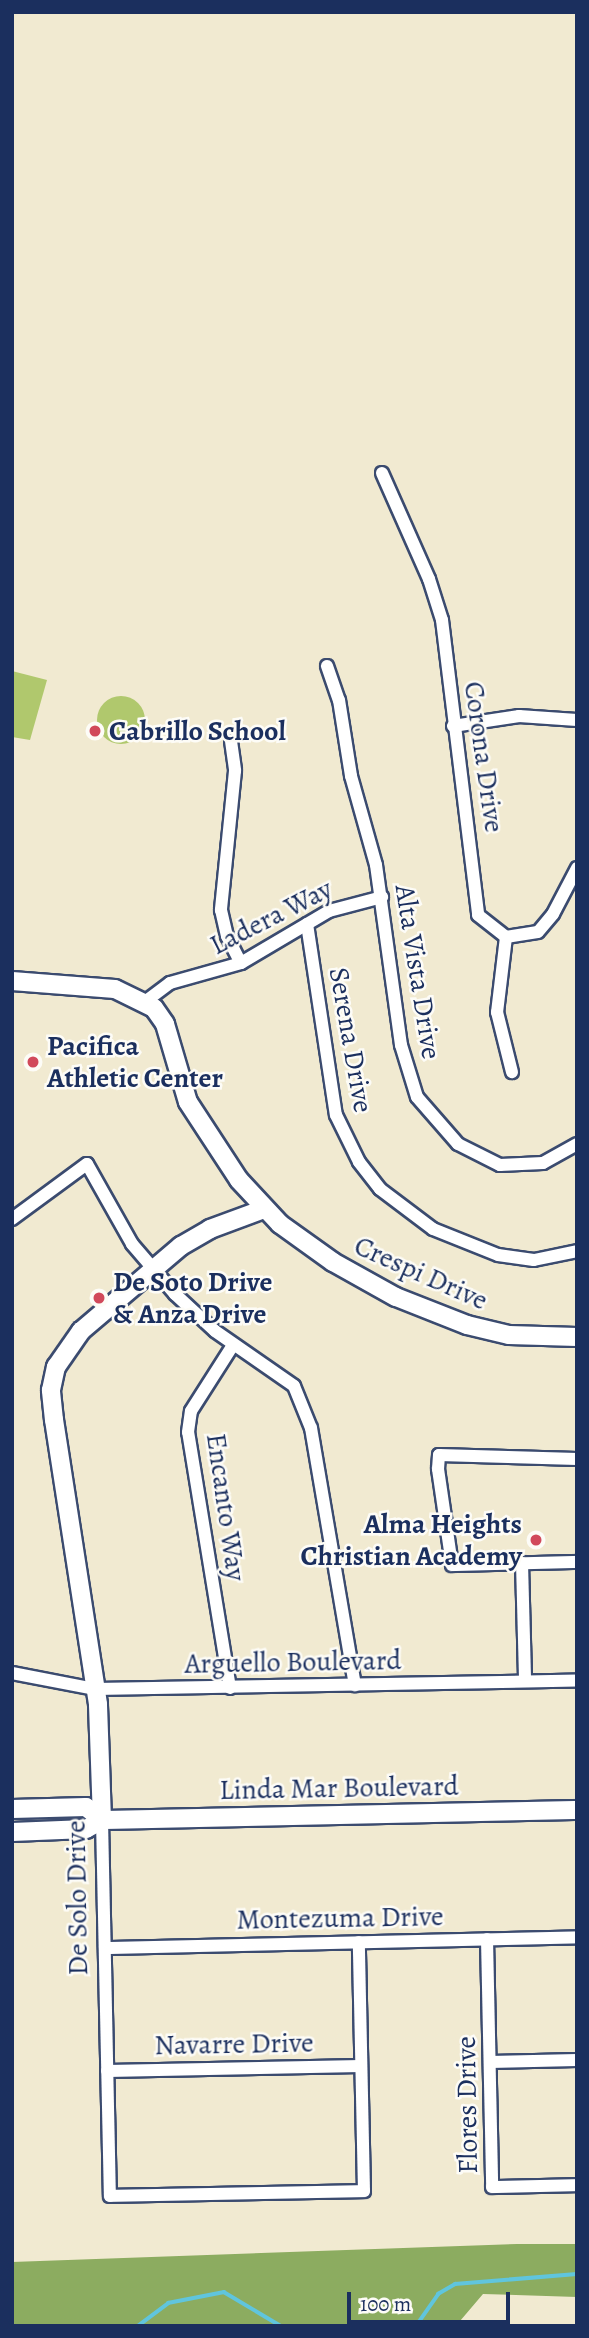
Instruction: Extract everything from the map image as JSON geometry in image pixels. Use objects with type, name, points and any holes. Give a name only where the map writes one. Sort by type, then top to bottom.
[{"type":"street","name":"Corona Drive","points":[[382,473],[437,600],[453,726],[471,835],[475,905],[485,925],[506,937]]},
{"type":"street","name":"Alta Vista Drive","points":[[327,666],[339,700],[351,776],[382,897],[401,1045],[425,1110],[458,1144],[500,1165],[530,1167],[557,1157],[577,1144]]},
{"type":"street","points":[[453,726],[519,716],[577,720]]},
{"type":"street","points":[[232,741],[234,771],[221,911],[241,962]]},
{"type":"street","points":[[512,1072],[497,1012],[506,937],[527,936],[546,924],[577,867]]},
{"type":"street","name":"Ladera Way","points":[[146,1001],[170,983],[241,962],[339,907],[382,897]]},
{"type":"street","name":"Serena Drive","points":[[307,924],[336,1115],[359,1162],[380,1189],[418,1220],[482,1250],[534,1260],[577,1251]]},
{"type":"street","points":[[12,981],[115,989],[146,1001]]},
{"type":"street","name":"Crespi Drive","points":[[146,1001],[165,1024],[181,1084],[198,1120],[264,1209],[333,1262],[417,1306],[488,1331],[577,1337]]},
{"type":"street","points":[[12,1219],[87,1164],[114,1216],[153,1270],[195,1314],[233,1345],[279,1372],[304,1404],[355,1685]]},
{"type":"street","name":"De Solo Drive","points":[[264,1209],[194,1237],[153,1270],[68,1345],[51,1390],[95,1689],[102,1820],[110,2196],[364,2191],[359,1942]]},
{"type":"street","name":"Encanto Way","points":[[230,1688],[188,1432],[191,1411],[233,1345]]},
{"type":"street","points":[[577,1459],[439,1455],[438,1482],[452,1565],[577,1562]]},
{"type":"street","points":[[522,1563],[525,1681]]},
{"type":"street","name":"Arguello Boulevard","points":[[12,1673],[95,1689],[577,1681]]},
{"type":"street","name":"Linda Mar Boulevard","points":[[12,1808],[86,1807],[102,1820]]},
{"type":"street","name":"Linda Mar Boulevard","points":[[12,1832],[86,1829],[102,1820],[577,1810]]},
{"type":"street","name":"Montezuma Drive","points":[[105,1948],[577,1937]]},
{"type":"street","name":"Flores Drive","points":[[487,1939],[492,2187],[577,2185]]},
{"type":"street","points":[[490,2062],[577,2060]]},
{"type":"street","name":"Navarre Drive","points":[[107,2071],[361,2066]]},
{"type":"green space","points":[[12,671],[47,680],[30,740],[12,737]]},
{"type":"green space","points":[[121,696],[138,703],[145,720],[138,737],[121,744],[104,737],[97,720],[104,703]]},
{"type":"green space","points":[[577,2244],[577,2297],[483,2294],[460,2321],[469,2326],[12,2326],[12,2262]]},
{"type":"waterway","points":[[416,2326],[438,2294],[455,2284],[577,2274]]},
{"type":"waterway","points":[[138,2326],[168,2303],[224,2292],[281,2326]]},
{"type":"place","name":"Cabrillo School","points":[[95,731]]},
{"type":"place","name":"Pacifica Athletic Center","points":[[33,1062]]},
{"type":"place","name":"De Soto Drive & Anza Drive","points":[[99,1298]]},
{"type":"place","name":"Alma Heights Christian Academy","points":[[536,1540]]}]
